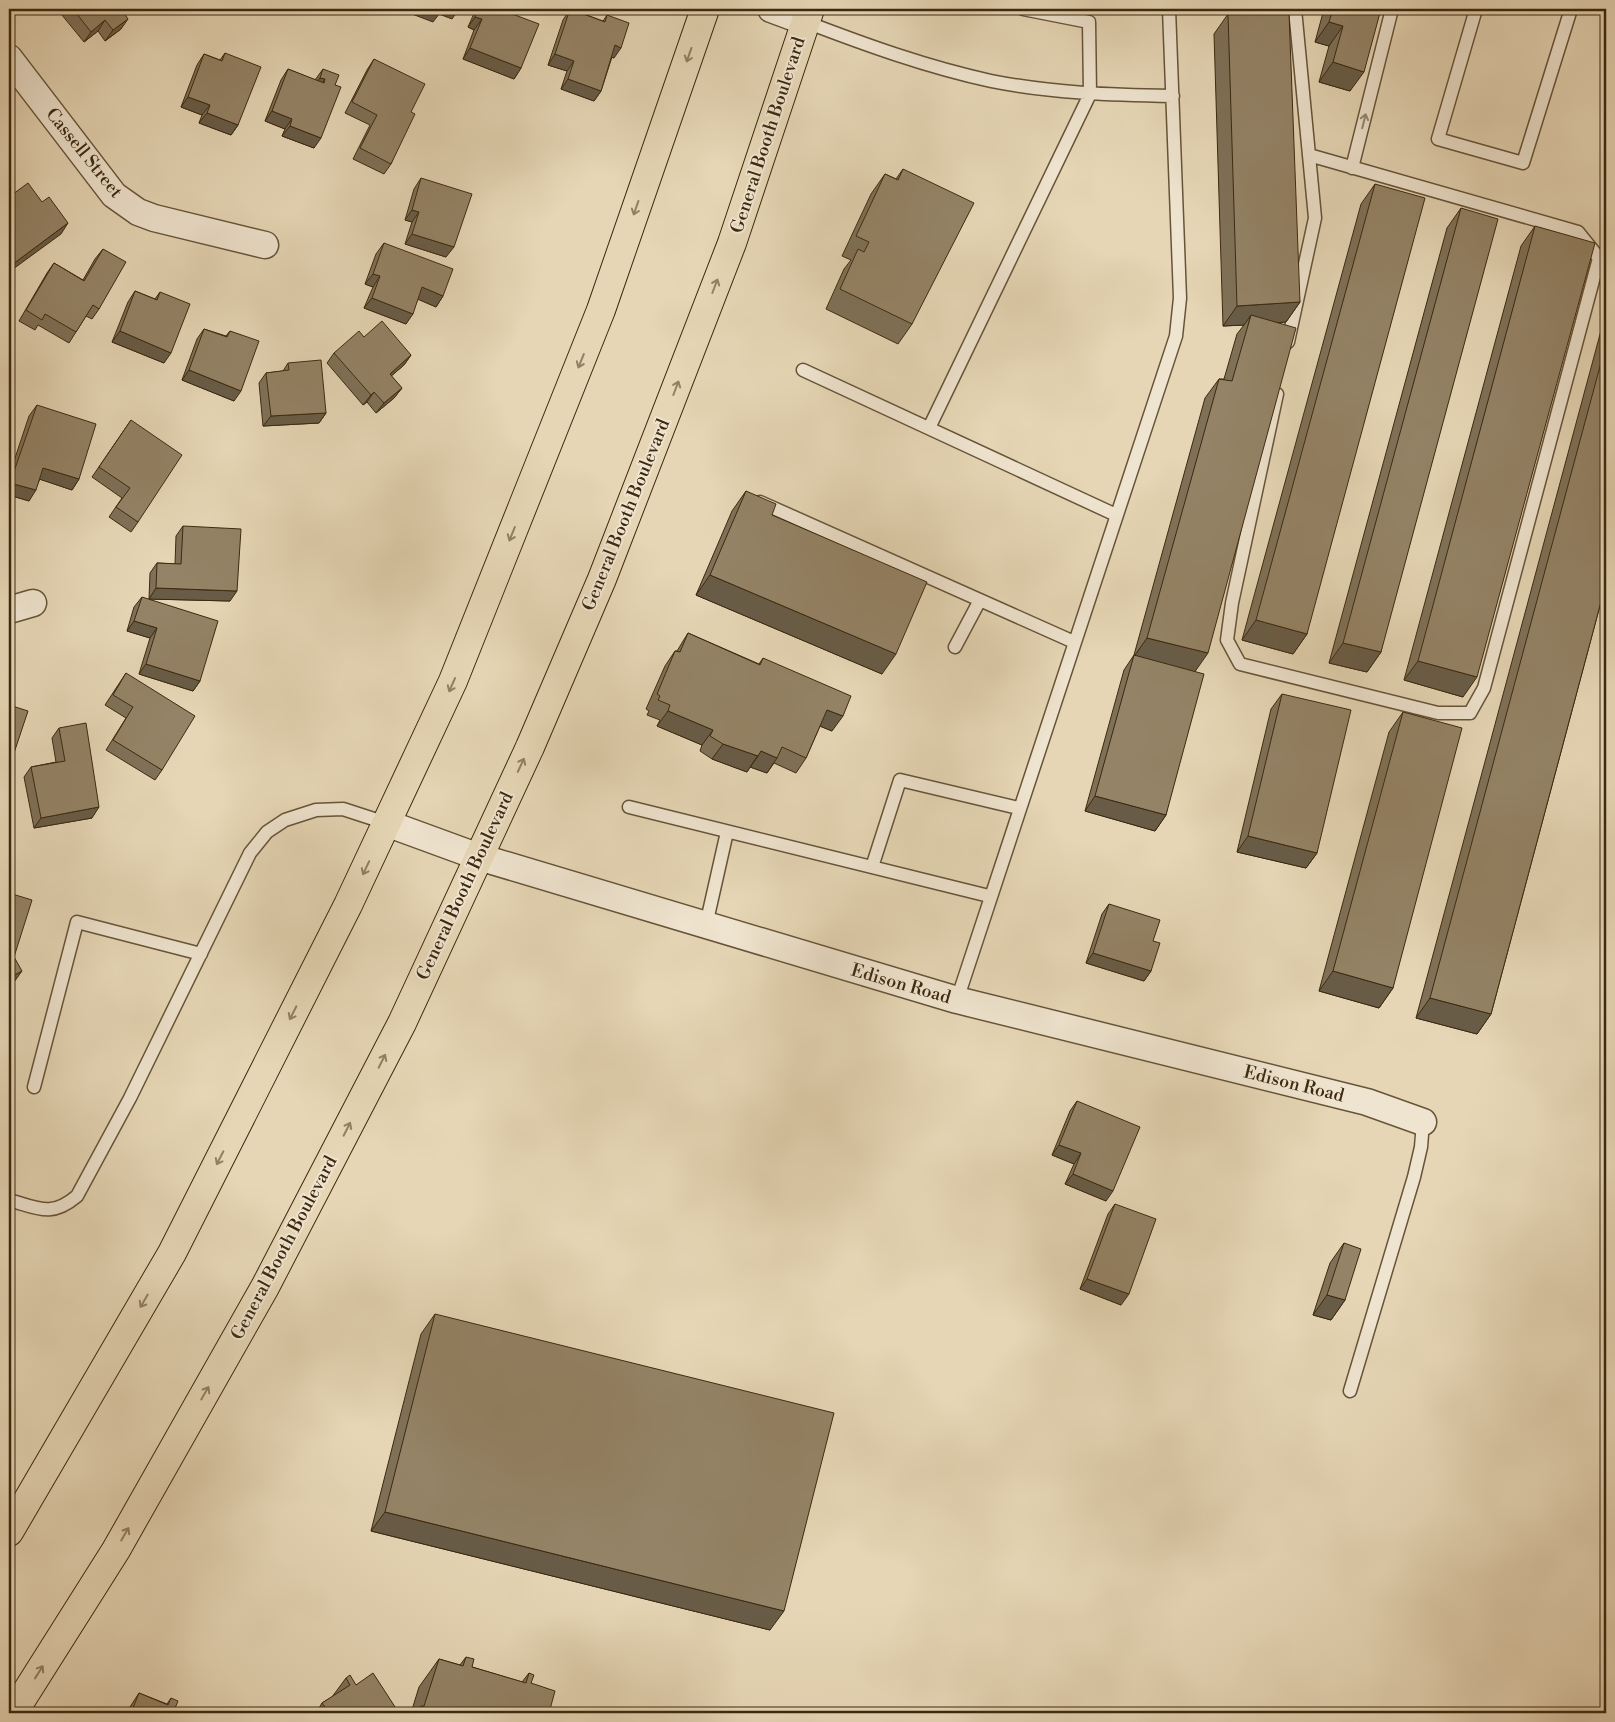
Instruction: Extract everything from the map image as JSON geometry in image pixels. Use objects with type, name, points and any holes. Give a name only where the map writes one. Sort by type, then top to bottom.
[{"type":"highway","points":[[9,1532],[172,1253],[348,905],[453,681],[598,319],[705,9]]},
{"type":"highway","name":"General Booth Boulevard","points":[[14,1713],[116,1550],[265,1287],[402,1023],[530,747],[602,579],[732,243],[808,15]]},
{"type":"street","points":[[771,9],[808,15]]},
{"type":"street","name":"Cassell Street","points":[[9,58],[114,195],[138,212],[154,218],[265,245]]},
{"type":"street","name":"Edison Road","points":[[386,823],[479,857],[957,1000],[1367,1102],[1423,1122]]},
{"type":"lane","points":[[930,428],[1090,94],[1089,22],[1023,9]]},
{"type":"lane","points":[[957,1000],[1018,808],[1176,336],[1180,298],[1169,9]]},
{"type":"lane","points":[[1286,353],[1315,218],[1295,9]]},
{"type":"lane","points":[[1352,168],[1392,9]]},
{"type":"lane","points":[[1476,9],[1438,139],[1523,163],[1571,9]]},
{"type":"lane","points":[[808,15],[911,61],[992,81],[1090,94],[1173,96]]},
{"type":"lane","points":[[1280,382],[1232,603],[1228,640],[1240,664],[1438,713],[1470,713],[1484,688],[1599,258],[1578,232],[1309,155]]},
{"type":"lane","points":[[803,370],[1116,515]]},
{"type":"lane","points":[[753,499],[1074,642]]},
{"type":"lane","points":[[955,647],[980,600]]},
{"type":"lane","points":[[872,867],[900,780],[1018,808]]},
{"type":"lane","points":[[629,807],[989,896]]},
{"type":"lane","points":[[9,1200],[48,1210],[64,1207],[77,1196],[130,1098],[250,853],[267,832],[285,820],[316,810],[343,810],[386,823]]},
{"type":"lane","points":[[706,925],[727,832]]},
{"type":"lane","points":[[34,1087],[77,922],[201,954]]},
{"type":"lane","points":[[1350,1391],[1414,1177],[1421,1146],[1423,1122]]},
{"type":"building","points":[[73,9],[124,9],[122,10],[128,19],[113,30],[105,20],[91,32]]},
{"type":"building","points":[[479,9],[508,9],[507,12],[539,24],[521,68],[470,48],[482,19],[475,17]]},
{"type":"building","points":[[570,9],[605,22],[607,15],[629,23],[621,48],[615,45],[601,91],[568,79],[574,61],[555,54]]},
{"type":"building","points":[[1333,9],[1381,9],[1364,72],[1333,62],[1343,26],[1329,22]]},
{"type":"building","points":[[1289,13],[1300,302],[1237,306],[1228,14]]},
{"type":"building","points":[[225,53],[261,67],[238,125],[207,113],[210,105],[188,97],[204,54],[222,61]]},
{"type":"building","points":[[374,59],[425,84],[411,112],[415,114],[391,164],[360,148],[377,115],[352,102]]},
{"type":"building","points":[[288,69],[324,83],[325,79],[320,78],[323,69],[339,75],[335,85],[341,87],[321,138],[290,126],[292,119],[272,111]]},
{"type":"building","points":[[903,169],[974,203],[912,324],[840,289],[858,249],[864,252],[869,242],[856,236],[885,174],[898,180]]},
{"type":"building","points":[[421,178],[472,194],[454,247],[412,234],[419,212],[412,210]]},
{"type":"building","points":[[28,183],[42,202],[49,197],[68,223],[9,267],[9,197]]},
{"type":"building","points":[[1375,184],[1425,198],[1307,634],[1256,620]]},
{"type":"building","points":[[1461,208],[1498,219],[1381,652],[1343,643]]},
{"type":"building","points":[[1535,226],[1595,243],[1477,677],[1418,661]]},
{"type":"building","points":[[384,243],[453,269],[443,296],[422,287],[413,314],[372,298],[380,276],[373,274]]},
{"type":"building","points":[[103,249],[126,262],[99,309],[93,305],[76,332],[45,314],[42,320],[26,310],[54,263],[84,281]]},
{"type":"building","points":[[135,291],[157,300],[160,292],[190,304],[171,353],[120,331]]},
{"type":"building","points":[[1251,315],[1296,328],[1208,653],[1147,638],[1219,379],[1232,381]]},
{"type":"building","points":[[382,321],[411,355],[390,374],[402,388],[384,403],[374,392],[371,395],[334,353],[359,331],[364,337]]},
{"type":"building","points":[[204,329],[227,337],[230,331],[259,341],[241,391],[189,370]]},
{"type":"building","points":[[1606,344],[1606,583],[1491,1014],[1430,998]]},
{"type":"building","points":[[321,360],[326,413],[271,416],[266,373],[289,370],[288,363]]},
{"type":"building","points":[[37,405],[96,424],[79,479],[43,468],[36,490],[10,483]]},
{"type":"building","points":[[131,420],[182,455],[138,522],[116,507],[130,488],[99,467]]},
{"type":"building","points":[[746,491],[776,504],[772,515],[927,582],[896,654],[710,575]]},
{"type":"building","points":[[183,526],[241,529],[237,591],[156,588],[157,563],[181,564]]},
{"type":"building","points":[[142,597],[218,621],[200,681],[146,664],[157,628],[134,621]]},
{"type":"building","points":[[688,633],[760,665],[763,658],[851,696],[843,716],[827,710],[806,758],[782,747],[777,758],[761,751],[758,756],[723,744],[710,736],[713,730],[668,711],[670,705],[658,700],[660,696],[657,694],[675,651],[680,652]]},
{"type":"building","points":[[1134,655],[1204,674],[1166,815],[1095,796]]},
{"type":"building","points":[[126,673],[195,716],[162,770],[113,740],[133,707],[113,695]]},
{"type":"building","points":[[1282,694],[1351,710],[1317,853],[1248,836]]},
{"type":"building","points":[[9,705],[28,711],[9,768]]},
{"type":"building","points":[[1403,712],[1462,728],[1393,988],[1333,971]]},
{"type":"building","points":[[86,723],[99,807],[41,818],[31,767],[65,761],[59,728]]},
{"type":"building","points":[[9,893],[32,900],[14,957],[22,971],[9,978]]},
{"type":"building","points":[[1109,904],[1160,920],[1153,941],[1160,943],[1151,971],[1093,953]]},
{"type":"building","points":[[1077,1101],[1140,1127],[1113,1191],[1073,1174],[1081,1153],[1059,1145]]},
{"type":"building","points":[[1115,1204],[1156,1219],[1129,1294],[1087,1279]]},
{"type":"building","points":[[1344,1243],[1361,1249],[1345,1300],[1327,1295]]},
{"type":"building","points":[[435,1314],[834,1413],[784,1611],[385,1512]]},
{"type":"building","points":[[466,1657],[474,1659],[472,1667],[526,1683],[529,1673],[534,1675],[531,1683],[555,1691],[549,1713],[419,1713],[421,1706],[424,1706],[439,1659],[463,1666]]},
{"type":"building","points":[[373,1673],[399,1713],[329,1713],[322,1703],[350,1685],[346,1678],[350,1675],[356,1685]]},
{"type":"building","points":[[139,1693],[168,1705],[171,1698],[178,1701],[173,1713],[131,1713]]}]
